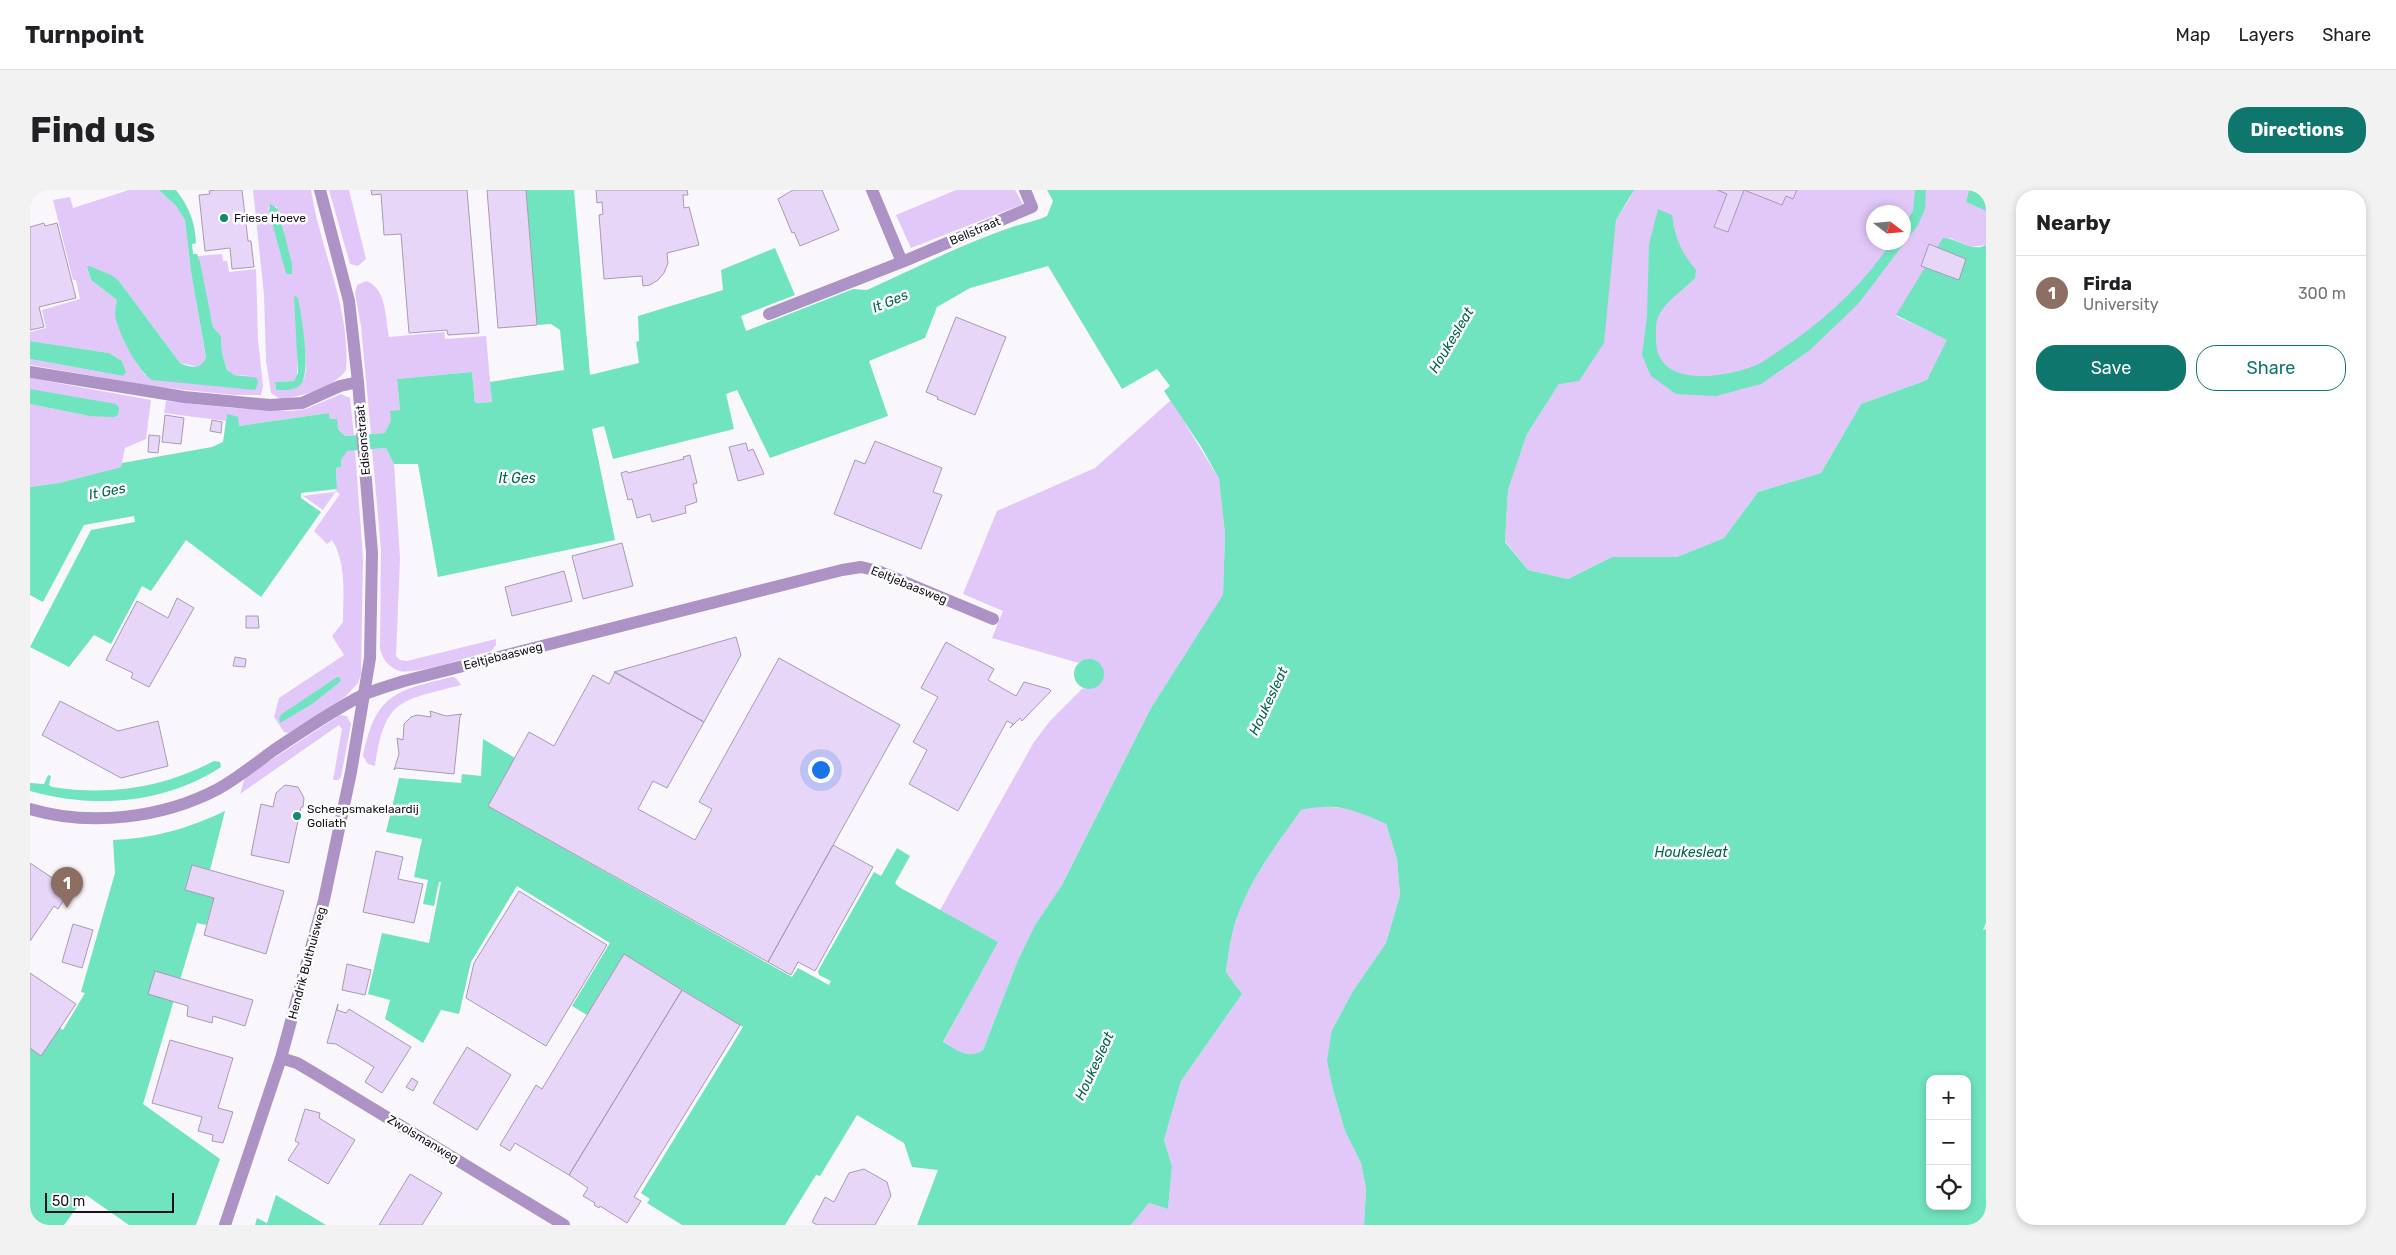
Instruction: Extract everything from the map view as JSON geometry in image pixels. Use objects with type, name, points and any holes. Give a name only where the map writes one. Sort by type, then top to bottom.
[{"type":"street","name":"Edisonstraat","points":[[320,190],[349,301],[358,382],[372,553],[372,612],[365,694]]},
{"type":"street","points":[[872,190],[902,262]]},
{"type":"street","name":"Bellstraat","points":[[769,314],[902,262],[1032,207],[1025,190]]},
{"type":"street","points":[[30,372],[184,397],[270,404],[302,403],[340,386],[358,382]]},
{"type":"street","name":"Eeltjebaasweg","points":[[30,809],[52,816],[81,818],[115,817],[166,808],[218,789],[284,744],[365,694],[404,680],[684,608],[860,567],[878,571],[993,620]]},
{"type":"street","name":"Hendrik Bulthuisweg","points":[[225,1225],[280,1058],[324,900],[352,772],[365,694]]},
{"type":"street","name":"Zwolsmanweg","points":[[280,1058],[297,1063],[564,1225]]},
{"type":"shaded area","points":[[129,190],[159,190],[176,206],[185,220],[191,272],[206,358],[205,362],[199,367],[180,363],[119,281],[87,268],[91,280],[117,300],[116,319],[137,364],[145,375],[250,376],[234,375],[228,372],[222,353],[221,336],[213,327],[198,256],[222,254],[223,261],[227,261],[229,272],[256,269],[258,339],[263,386],[261,395],[234,395],[157,387],[30,365],[30,359],[123,376],[126,372],[122,361],[109,353],[30,341],[30,332],[46,328],[42,310],[80,299],[76,280],[73,280],[53,200],[70,197],[73,208]]},
{"type":"shaded area","points":[[253,190],[311,190],[344,324],[346,370],[340,377],[325,387],[298,396],[280,399],[271,393],[266,361],[264,295]],"holes":[[[268,207],[277,207],[284,231],[286,274]],[[303,332],[306,364],[306,373],[303,380],[298,386],[276,390],[275,382],[294,381],[297,377],[297,339]]]},
{"type":"shaded area","points":[[329,190],[349,190],[366,259],[358,266],[350,264]]},
{"type":"shaded area","points":[[956,190],[1015,190],[1023,204],[911,248],[896,215]]},
{"type":"shaded area","points":[[1633,190],[1969,190],[1966,202],[1986,211],[1986,245],[1970,247],[1950,238],[1896,316],[1948,340],[1927,380],[1861,404],[1821,473],[1758,492],[1724,538],[1677,557],[1612,557],[1568,579],[1528,570],[1505,541],[1508,490],[1527,434],[1559,384],[1609,277],[1616,220]]},
{"type":"shaded area","points":[[366,281],[378,290],[381,297],[386,313],[389,337],[444,332],[445,339],[486,336],[492,402],[475,403],[472,372],[397,379],[400,410],[391,420],[385,433],[371,434],[361,326],[355,293],[357,285]]},
{"type":"shaded area","points":[[30,378],[151,400],[146,439],[125,448],[121,467],[59,483],[30,487],[30,404],[89,416],[117,416],[30,389]]},
{"type":"shaded area","points":[[341,394],[350,398],[354,435],[345,436],[330,420],[329,413],[239,426],[227,414],[226,421],[164,413],[166,401],[233,408],[292,411],[306,409]]},
{"type":"shaded area","points":[[1171,400],[1219,479],[1225,534],[1223,596],[1151,708],[1062,885],[1035,925],[1018,960],[983,1050],[972,1054],[963,1053],[943,1043],[997,942],[940,910],[1034,742],[1050,721],[1083,688],[1085,689],[1081,661],[1079,663],[992,638],[1003,611],[963,594],[997,511],[1095,468]]},
{"type":"shaded area","points":[[386,448],[394,464],[400,559],[396,656],[400,660],[407,661],[496,639],[496,645],[491,651],[431,668],[408,671],[400,671],[393,668],[383,657],[380,649],[381,549],[372,449]]},
{"type":"shaded area","points":[[355,450],[363,558],[361,674],[358,683],[345,697],[288,733],[284,732],[274,717],[279,698],[344,655],[332,636],[343,622],[343,580],[340,559],[332,540],[327,544],[314,531],[340,494],[336,491],[323,510],[303,496],[334,492],[337,489],[336,468],[341,467],[341,460],[346,451]]},
{"type":"shaded area","points":[[452,677],[456,678],[461,685],[423,695],[399,706],[384,727],[375,766],[368,764],[363,756],[368,735],[374,719],[382,707],[391,698],[402,692]]},
{"type":"shaded area","points":[[340,715],[347,716],[351,724],[341,777],[338,780],[333,780],[342,729],[339,725],[240,794],[245,777]]},
{"type":"shaded area","points":[[1320,806],[1353,809],[1386,824],[1397,859],[1400,895],[1386,943],[1353,991],[1332,1030],[1333,1090],[1345,1131],[1361,1163],[1366,1189],[1364,1225],[1131,1225],[1149,1203],[1168,1209],[1172,1166],[1164,1140],[1181,1081],[1242,994],[1226,972],[1233,929],[1242,905],[1261,868],[1301,810]]},
{"type":"water","points":[[159,190],[176,190],[188,208],[193,221],[196,243],[192,244],[193,254],[197,254],[200,262],[213,327],[221,336],[222,353],[227,370],[234,375],[257,378],[258,384],[255,390],[152,380],[135,361],[122,335],[115,318],[117,300],[91,280],[87,267],[89,266],[111,275],[119,281],[180,363],[195,367],[202,364],[206,357],[191,272],[185,220],[176,206]]},
{"type":"water","name":"Houkesleat","points":[[526,190],[574,190],[590,375],[639,363],[636,342],[639,341],[638,316],[723,290],[721,270],[775,248],[795,295],[741,316],[746,331],[853,289],[867,290],[977,240],[1047,216],[1053,201],[1047,190],[1634,190],[1616,220],[1604,343],[1579,381],[1559,384],[1527,434],[1508,490],[1505,542],[1528,570],[1568,579],[1612,557],[1677,557],[1724,538],[1758,492],[1821,473],[1861,404],[1927,380],[1947,340],[1896,315],[1943,238],[1975,247],[1986,245],[1986,923],[1983,930],[1986,929],[1986,1225],[1364,1225],[1366,1189],[1361,1163],[1345,1131],[1333,1090],[1327,1060],[1332,1030],[1353,991],[1386,943],[1400,895],[1397,859],[1386,824],[1345,808],[1325,807],[1301,810],[1261,868],[1239,913],[1231,938],[1226,972],[1242,994],[1181,1081],[1164,1140],[1172,1166],[1168,1209],[1149,1203],[1131,1225],[917,1225],[938,1170],[912,1167],[904,1143],[857,1115],[820,1176],[816,1175],[785,1225],[682,1225],[647,1203],[650,1199],[641,1193],[743,1027],[624,954],[587,1015],[572,1006],[610,943],[517,886],[471,962],[459,1014],[441,1010],[423,1043],[385,1019],[390,1000],[368,994],[382,933],[429,943],[441,882],[439,882],[434,906],[423,904],[428,880],[414,877],[422,839],[386,832],[399,778],[461,783],[462,774],[481,776],[483,739],[515,758],[488,806],[792,977],[798,968],[829,985],[831,981],[819,975],[818,971],[874,872],[881,876],[897,848],[910,856],[895,883],[899,887],[998,942],[943,1042],[963,1053],[978,1053],[983,1050],[1018,960],[1035,925],[1062,885],[1151,708],[1223,595],[1225,534],[1219,479],[1202,448],[1164,391],[1170,386],[1157,369],[1122,389],[1048,266],[970,288],[937,307],[925,338],[869,361],[888,416],[770,458],[737,390],[726,394],[734,429],[613,459],[604,426],[592,429],[615,540],[438,577],[418,464],[394,464],[386,448],[347,451],[341,460],[341,467],[336,468],[337,489],[301,493],[301,498],[321,512],[261,597],[186,540],[151,591],[142,586],[111,644],[94,635],[69,667],[30,647],[91,530],[135,522],[134,516],[84,525],[43,602],[30,595],[30,487],[59,483],[121,467],[122,463],[212,447],[223,442],[227,414],[238,417],[239,426],[329,413],[330,419],[337,419],[338,429],[345,436],[385,433],[391,420],[390,411],[400,410],[397,379],[472,372],[475,403],[492,402],[490,382],[564,370],[560,330],[551,324],[537,325]]},
{"type":"water","points":[[1915,190],[1926,190],[1925,209],[1918,225],[1911,234],[1911,214]]},
{"type":"water","points":[[1969,190],[1986,190],[1986,211],[1966,202]]},
{"type":"water","points":[[270,204],[278,209],[292,264],[292,274],[286,274],[269,212]]},
{"type":"water","points":[[1658,209],[1672,215],[1680,244],[1686,257],[1696,270],[1695,278],[1663,308],[1658,316],[1656,339],[1659,355],[1667,366],[1678,373],[1693,376],[1709,376],[1741,370],[1760,363],[1793,341],[1839,304],[1867,275],[1886,250],[1899,250],[1858,304],[1810,350],[1761,384],[1716,396],[1676,394],[1651,376],[1642,355],[1647,316],[1649,245]]},
{"type":"water","points":[[294,296],[298,298],[301,318],[306,358],[305,370],[303,380],[299,386],[276,390],[275,382],[294,381],[298,373]]},
{"type":"water","points":[[30,341],[109,353],[122,361],[126,372],[123,376],[30,359]]},
{"type":"water","points":[[30,389],[116,404],[119,408],[118,415],[114,417],[89,416],[30,404]]},
{"type":"water","points":[[1089,659],[1100,663],[1104,674],[1100,685],[1089,689],[1078,685],[1074,674],[1078,663]]},
{"type":"water","points":[[337,677],[341,681],[312,704],[280,723],[279,718],[282,714]]},
{"type":"water","points":[[214,761],[220,762],[221,767],[176,789],[153,796],[103,801],[54,797],[30,791],[30,783],[44,784],[48,775],[51,776],[49,785],[52,787],[94,791],[135,788],[175,778]]},
{"type":"water","points":[[225,811],[210,870],[192,865],[185,889],[214,898],[206,925],[197,923],[143,1104],[220,1159],[196,1225],[129,1225],[86,1195],[64,1225],[30,1225],[30,1048],[41,1055],[60,1028],[63,1030],[85,993],[81,992],[115,873],[113,840],[157,835],[184,828]]},
{"type":"water","points":[[276,1195],[326,1225],[255,1225],[257,1218],[267,1223]]},
{"type":"building","points":[[215,190],[242,190],[248,241],[251,241],[254,267],[232,269],[230,248],[205,251],[199,195],[210,194],[209,191]]},
{"type":"building","points":[[371,190],[467,190],[479,333],[448,335],[447,330],[409,333],[401,234],[384,235],[381,194],[372,195]]},
{"type":"building","points":[[487,190],[526,190],[537,325],[498,328]]},
{"type":"building","points":[[596,190],[687,190],[688,195],[683,195],[684,208],[689,207],[699,245],[667,253],[668,263],[664,273],[650,285],[643,286],[642,276],[604,279],[599,215],[603,214],[602,202],[597,203]]},
{"type":"building","points":[[793,190],[822,190],[839,230],[800,246],[794,232],[792,233],[778,199]]},
{"type":"building","points":[[1717,190],[1744,190],[1728,232],[1714,227],[1727,194]]},
{"type":"building","points":[[1744,190],[1797,190],[1793,199],[1786,196],[1782,205]]},
{"type":"building","points":[[44,223],[45,226],[57,223],[76,298],[39,307],[44,327],[30,330],[30,227]]},
{"type":"building","points":[[1929,244],[1966,259],[1959,280],[1921,266]]},
{"type":"building","points":[[956,317],[1006,337],[975,415],[937,399],[938,397],[926,392]]},
{"type":"building","points":[[165,415],[184,418],[181,444],[162,442]]},
{"type":"building","points":[[212,420],[222,422],[221,433],[210,431]]},
{"type":"building","points":[[149,435],[160,436],[158,453],[148,452]]},
{"type":"building","points":[[875,441],[942,468],[933,492],[942,495],[921,549],[834,514],[855,460],[865,464]]},
{"type":"building","points":[[746,443],[748,451],[753,449],[764,474],[738,481],[729,447]]},
{"type":"building","points":[[690,455],[697,483],[693,484],[697,502],[685,506],[686,513],[652,522],[650,514],[637,518],[632,499],[628,500],[621,473],[627,471],[628,473],[684,459],[683,457]]},
{"type":"building","points":[[622,543],[633,586],[583,599],[572,556]]},
{"type":"building","points":[[564,571],[572,601],[512,616],[505,587]]},
{"type":"building","points":[[177,598],[194,608],[149,687],[131,678],[133,673],[106,660],[137,601],[168,618]]},
{"type":"building","points":[[246,616],[258,616],[259,628],[246,628]]},
{"type":"building","points":[[736,637],[741,655],[704,722],[614,672]]},
{"type":"building","points":[[946,642],[994,669],[988,680],[1016,696],[1024,682],[1051,691],[1022,721],[1020,718],[1010,728],[1013,724],[1007,721],[958,811],[909,784],[927,750],[913,742],[938,697],[921,688]]},
{"type":"building","points":[[235,657],[246,659],[245,667],[233,666]]},
{"type":"building","points":[[779,658],[900,725],[768,962],[488,806],[529,732],[554,746],[593,675],[609,684],[615,672],[704,722],[667,788],[653,781],[638,809],[695,840],[712,809],[699,802]]},
{"type":"building","points":[[60,701],[118,731],[158,721],[168,766],[121,778],[42,735]]},
{"type":"building","points":[[430,711],[446,716],[462,714],[460,716],[454,774],[396,768],[394,770],[399,754],[397,738],[403,740],[404,724],[411,717],[417,715],[431,717]]},
{"type":"building","points":[[285,785],[298,787],[304,798],[289,863],[251,855],[261,804],[273,807],[276,793]]},
{"type":"building","points":[[833,845],[873,867],[815,971],[798,962],[791,975],[768,962]]},
{"type":"building","points":[[376,851],[403,857],[398,879],[423,884],[414,923],[363,912]]},
{"type":"building","points":[[30,863],[60,883],[62,880],[72,888],[58,909],[54,906],[30,941]]},
{"type":"building","points":[[192,865],[284,891],[266,954],[204,935],[214,898],[185,890]]},
{"type":"building","points":[[519,891],[607,945],[546,1046],[466,998],[474,963]]},
{"type":"building","points":[[73,924],[93,930],[82,968],[62,962]]},
{"type":"building","points":[[624,954],[682,990],[569,1175],[515,1143],[510,1151],[500,1145],[536,1085],[542,1089]]},
{"type":"building","points":[[347,964],[371,970],[365,995],[342,990]]},
{"type":"building","points":[[155,971],[253,1000],[245,1026],[213,1016],[212,1023],[187,1016],[188,1006],[148,994]]},
{"type":"building","points":[[30,973],[76,1004],[41,1056],[30,1048]]},
{"type":"building","points":[[682,990],[740,1025],[634,1197],[641,1201],[627,1223],[600,1206],[599,1208],[594,1205],[595,1203],[583,1196],[588,1188],[569,1175]]},
{"type":"building","points":[[338,1004],[337,1010],[346,1013],[349,1009],[411,1047],[382,1093],[365,1082],[374,1067],[336,1044],[327,1043]]},
{"type":"building","points":[[170,1040],[233,1058],[218,1108],[233,1112],[223,1143],[212,1141],[213,1135],[198,1131],[202,1117],[152,1103]]},
{"type":"building","points":[[467,1047],[511,1075],[477,1130],[433,1103]]},
{"type":"building","points":[[412,1078],[418,1082],[413,1091],[406,1087]]},
{"type":"building","points":[[305,1109],[320,1113],[319,1118],[355,1140],[328,1184],[288,1160],[299,1143],[295,1141]]},
{"type":"building","points":[[864,1169],[887,1182],[891,1196],[875,1225],[817,1225],[812,1222],[825,1197],[834,1202],[849,1173]]},
{"type":"building","points":[[410,1174],[442,1193],[422,1225],[379,1225]]},
{"type":"place","name":"Friese Hoeve","points":[[224,218]]},
{"type":"place","name":"Scheepsmakelaardij Goliath","points":[[297,816]]},
{"type":"place","name":"Firda","points":[[67,908]]},
{"type":"water label","name":"It Ges","points":[[890,301]]},
{"type":"water label","name":"It Ges","points":[[517,478]]},
{"type":"water label","name":"It Ges","points":[[107,491]]}]
